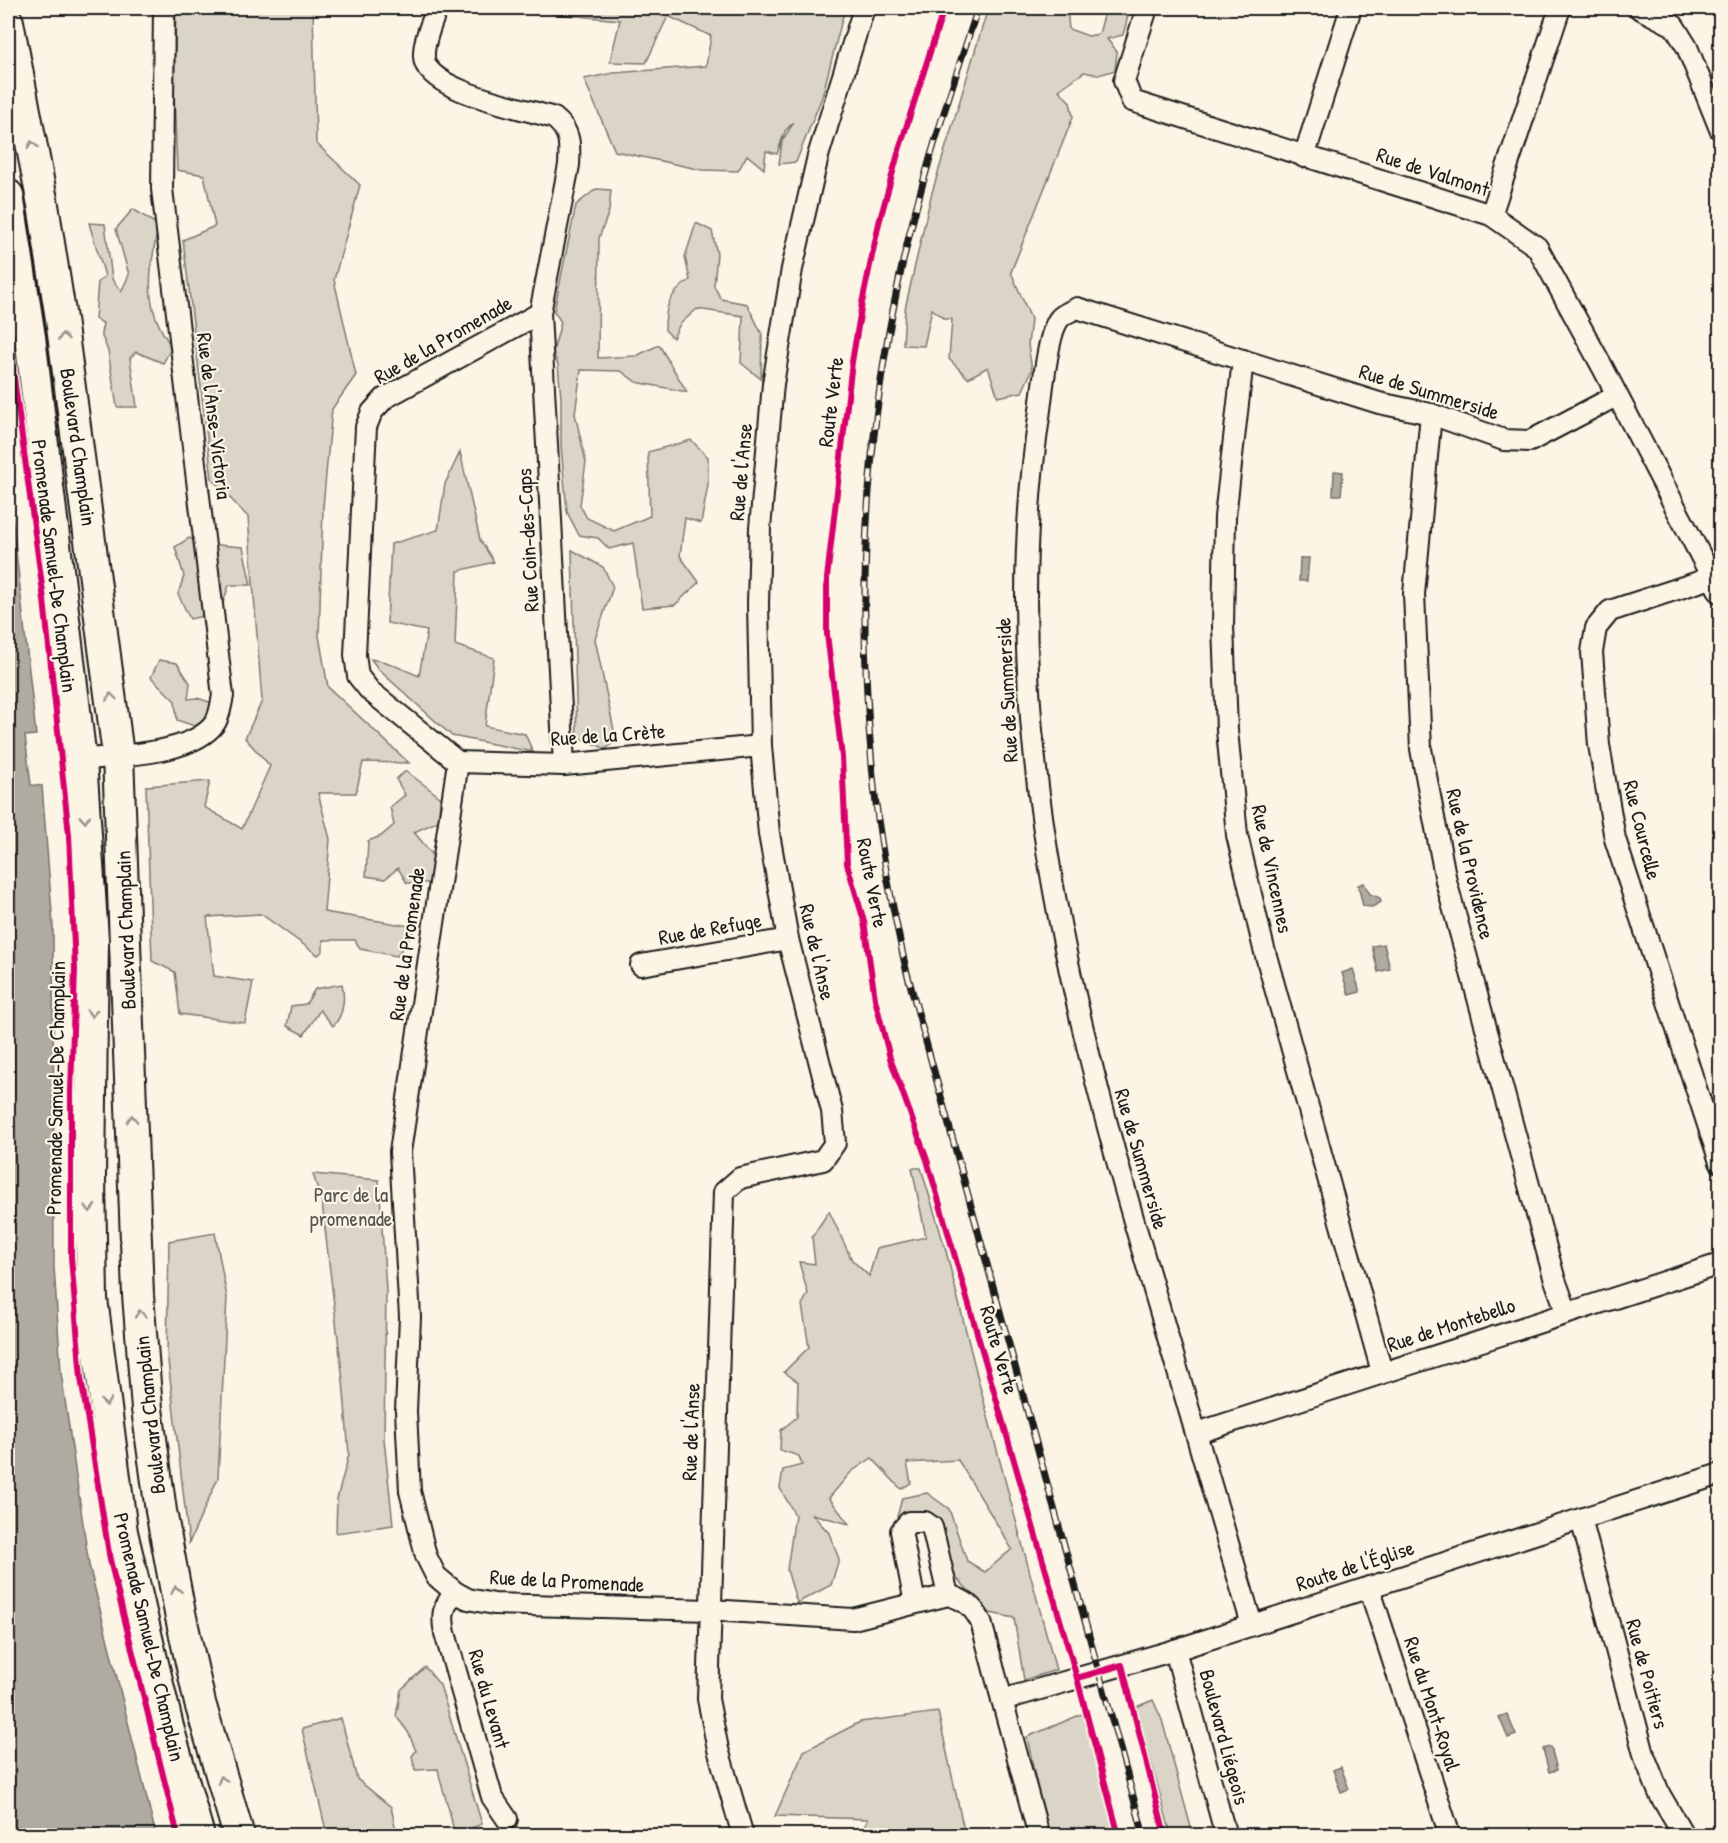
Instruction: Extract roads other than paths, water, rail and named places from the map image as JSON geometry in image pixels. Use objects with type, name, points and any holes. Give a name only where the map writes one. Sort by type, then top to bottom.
[{"type":"main road","name":"Boulevard Champlain","points":[[8,22],[43,205],[61,319],[118,755],[138,1295],[147,1409],[161,1511],[180,1613],[200,1703],[238,1836]]},
{"type":"main road","name":"Boulevard Champlain","points":[[8,195],[30,337],[81,760],[93,939],[90,1177],[92,1299],[122,1532],[168,1727],[199,1836]]},
{"type":"street","name":"Rue de l'Anse-Victoria","points":[[81,760],[187,744],[204,735],[217,721],[223,696],[162,189],[164,8]]},
{"type":"street","name":"Rue de la Promenade","points":[[437,8],[424,59],[429,72],[455,89],[554,118],[566,127],[570,144],[569,165],[540,313],[385,398],[372,412],[366,428],[355,656],[358,676],[370,691],[458,762],[400,1152],[410,1317],[406,1411],[410,1491],[426,1556],[436,1576],[455,1592],[468,1599],[494,1604],[710,1610],[853,1619],[948,1595]]},
{"type":"street","name":"Rue de l'Anse","points":[[742,1836],[718,1749],[708,1699],[724,1192],[740,1178],[823,1160],[835,1143],[832,1111],[788,939],[770,834],[761,746],[758,604],[760,528],[773,384],[792,269],[818,156],[864,8]]},
{"type":"street","name":"Rue de Valmont","points":[[1148,8],[1124,81],[1132,101],[1491,215],[1537,247],[1718,582]]},
{"type":"street","points":[[1304,157],[1351,8]]},
{"type":"street","points":[[1491,215],[1560,8]]},
{"type":"street","points":[[1639,8],[1674,26],[1687,47],[1720,129]]},
{"type":"street","name":"Rue de Summerside","points":[[1251,1625],[1094,1081],[1064,950],[1036,780],[1029,697],[1026,575],[1036,438],[1052,333],[1060,317],[1077,309],[1379,403],[1431,414],[1504,440],[1530,441],[1616,396]]},
{"type":"street","name":"Rue Coin-des-Caps","points":[[540,313],[564,765]]},
{"type":"street","name":"Rue de Vincennes","points":[[1244,360],[1225,517],[1223,615],[1227,730],[1237,835],[1263,945],[1382,1372]]},
{"type":"street","name":"Rue de la Providence","points":[[1431,414],[1414,594],[1421,749],[1446,881],[1554,1277],[1566,1312]]},
{"type":"street","name":"Rue Courcelle","points":[[1718,582],[1610,611],[1596,628],[1592,652],[1599,745],[1615,839],[1720,1162]]},
{"type":"street","name":"Rue de la Crète","points":[[458,762],[564,765],[761,746]]},
{"type":"street","name":"Rue de Refuge","points":[[641,965],[788,939]]},
{"type":"street","name":"Rue de Montebello","points":[[1197,1433],[1720,1264]]},
{"type":"street","name":"Route de l'Église","points":[[1002,1700],[1175,1650],[1720,1474]]},
{"type":"street","name":"Rue de Poitiers","points":[[1581,1519],[1645,1758],[1660,1795],[1684,1836]]},
{"type":"street","points":[[915,1603],[901,1531],[909,1522],[925,1522],[932,1527],[948,1595],[961,1599],[974,1607],[981,1622],[1039,1836]]},
{"type":"street","name":"Rue du Mont-Royal","points":[[1369,1587],[1450,1836]]},
{"type":"street","name":"Rue du Levant","points":[[455,1592],[443,1606],[441,1616],[492,1797],[507,1819]]},
{"type":"street","name":"Boulevard Liégeois","points":[[1175,1650],[1226,1836]]},
{"type":"railway","points":[[978,8],[942,120],[910,233],[893,310],[875,426],[866,542],[865,601],[868,718],[873,776],[886,873],[906,969],[1144,1836]]},
{"type":"park label","name":"Parc de la promenade","points":[[351,1207]]}]
